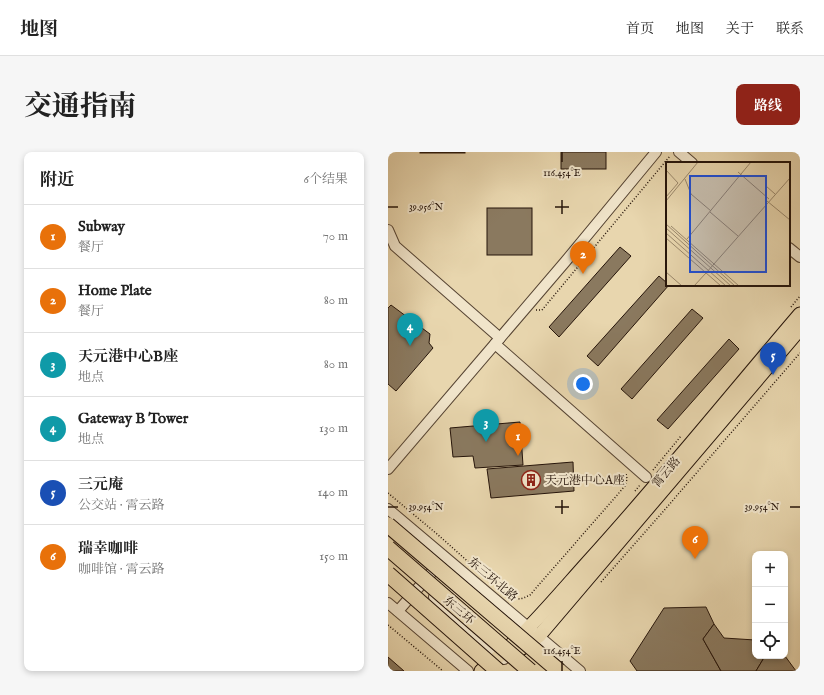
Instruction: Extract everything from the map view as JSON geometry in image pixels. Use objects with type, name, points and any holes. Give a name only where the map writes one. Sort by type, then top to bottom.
[{"type":"highway","points":[[388,525],[559,671]]},
{"type":"highway","name":"东三环","points":[[388,548],[530,671]]},
{"type":"highway","name":"东三环","points":[[388,574],[501,662]]},
{"type":"main road","name":"霄云路","points":[[534,631],[795,311]]},
{"type":"main road","name":"霄云路","points":[[534,631],[800,329]]},
{"type":"main road","points":[[482,671],[501,662],[534,631]]},
{"type":"street","points":[[388,469],[523,312],[656,152]]},
{"type":"street","points":[[679,152],[691,162]]},
{"type":"street","points":[[388,230],[395,246],[646,478]]},
{"type":"street","points":[[790,249],[800,257]]},
{"type":"street","name":"东三环北路","points":[[388,509],[580,671]]},
{"type":"street","points":[[398,611],[445,556]]},
{"type":"street","points":[[420,585],[501,662]]},
{"type":"street","points":[[388,603],[468,671]]},
{"type":"path","points":[[523,312],[542,310],[673,152]]},
{"type":"path","points":[[795,311],[800,296]]},
{"type":"path","points":[[600,582],[661,514],[800,353]]},
{"type":"path","points":[[631,495],[682,436]]},
{"type":"path","points":[[505,596],[512,599],[521,600],[530,595],[625,486],[627,479],[626,472]]},
{"type":"path","points":[[388,493],[494,585]]},
{"type":"path","points":[[388,625],[442,671]]},
{"type":"building","points":[[465,152],[465,153],[420,153]]},
{"type":"building","points":[[561,152],[606,152],[606,169],[561,169]]},
{"type":"building","points":[[487,208],[532,208],[532,255],[487,255]]},
{"type":"building","points":[[620,247],[631,256],[559,337],[549,327]]},
{"type":"building","points":[[659,276],[666,282],[666,286],[668,286],[598,366],[587,356]]},
{"type":"building","points":[[391,305],[430,334],[429,343],[433,348],[396,391],[388,384],[388,308]]},
{"type":"building","points":[[692,309],[703,318],[632,399],[621,389]]},
{"type":"building","points":[[729,339],[739,349],[668,429],[657,420]]},
{"type":"building","points":[[520,422],[523,465],[475,468],[473,456],[453,457],[450,428]]},
{"type":"building","name":"天元港中心A座","points":[[573,462],[574,491],[491,498],[487,469]]},
{"type":"building","points":[[706,607],[714,624],[703,639],[721,671],[637,671],[630,661],[664,608]]},
{"type":"building","points":[[714,624],[724,638],[752,640],[752,659],[763,659],[756,671],[721,671],[703,639]]},
{"type":"building","points":[[388,657],[404,671],[388,671]]},
{"type":"building","points":[[763,659],[787,659],[796,671],[756,671]]},
{"type":"place","name":"Home Plate","points":[[583,274]]},
{"type":"place","name":"Gateway B Tower","points":[[410,346]]},
{"type":"place","name":"三元庵","points":[[773,375]]},
{"type":"place","name":"天元港中心B座","points":[[486,442]]},
{"type":"place","name":"Subway","points":[[518,456]]},
{"type":"place","name":"天元港中心A座","points":[[531,480]]},
{"type":"place","name":"瑞幸咖啡","points":[[695,559]]}]
